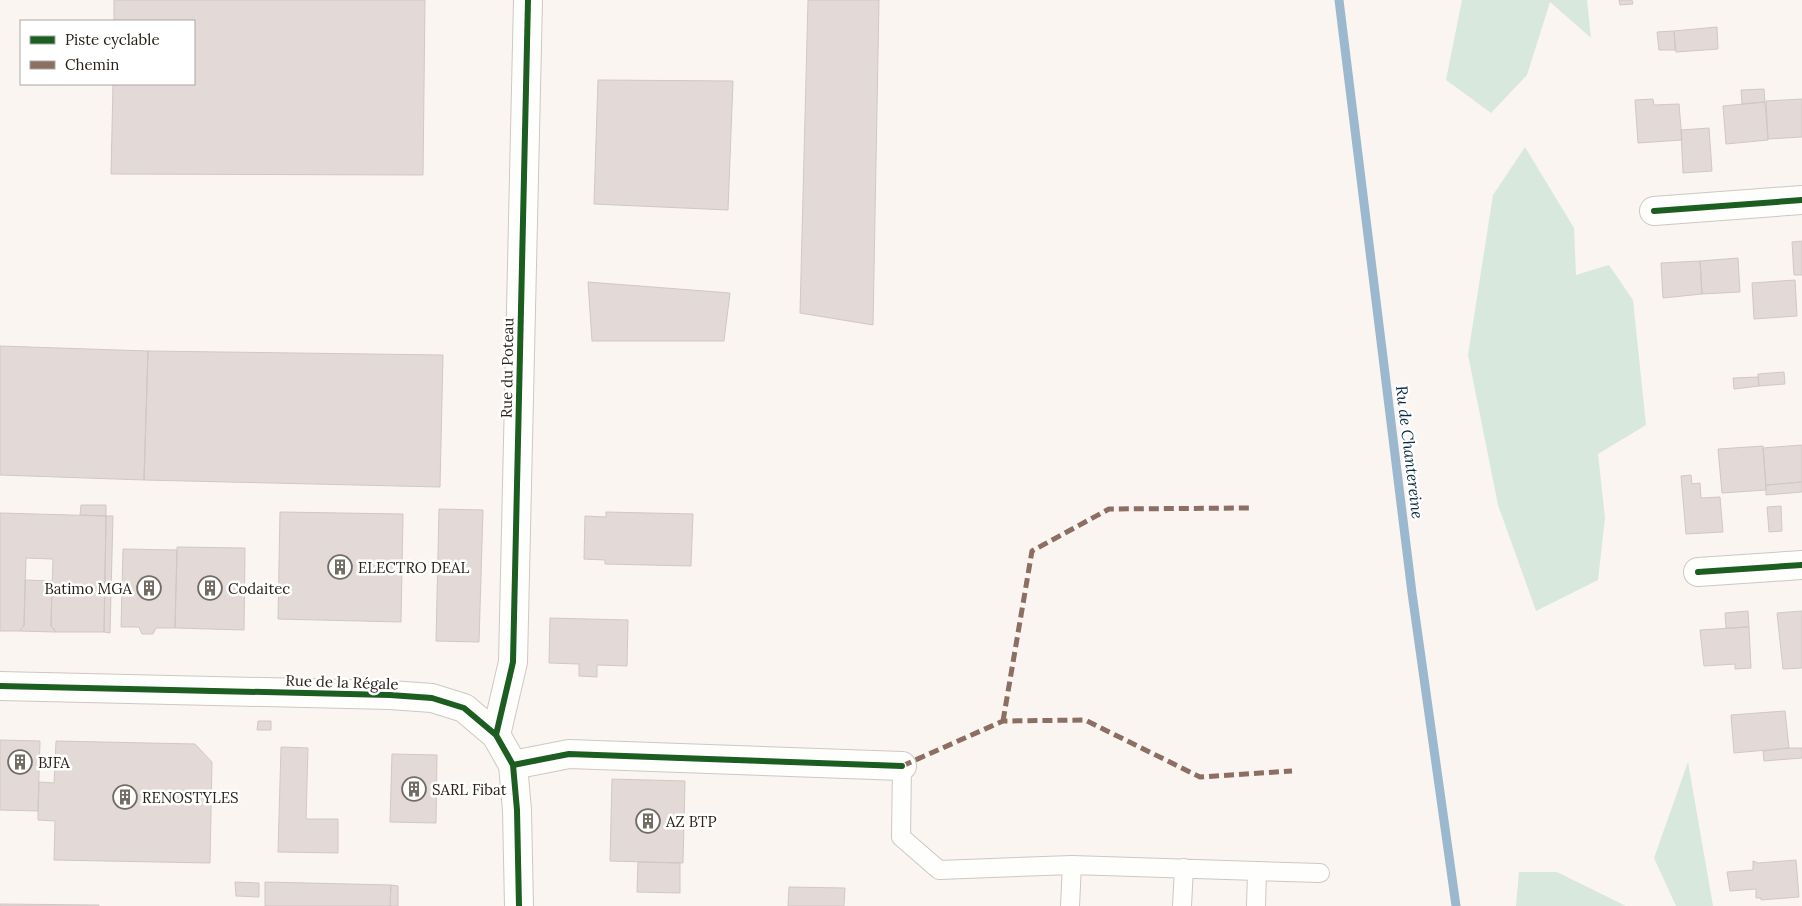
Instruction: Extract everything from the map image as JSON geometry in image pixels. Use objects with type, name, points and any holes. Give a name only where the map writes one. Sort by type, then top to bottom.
[{"type":"street","name":"Rue du Poteau","points":[[496,736],[513,662],[528,0]]},
{"type":"street","points":[[1654,211],[1802,200]]},
{"type":"street","points":[[1698,572],[1802,564]]},
{"type":"street","name":"Rue de la Régale","points":[[0,686],[432,698],[464,708],[496,736],[513,766],[517,810],[519,906]]},
{"type":"street","points":[[513,766],[568,754],[902,766]]},
{"type":"lane","points":[[902,766],[901,837],[939,870],[1072,865],[1320,873]]},
{"type":"lane","points":[[1070,906],[1072,865]]},
{"type":"lane","points":[[1182,906],[1184,868]]},
{"type":"lane","points":[[1256,906],[1257,871]]},
{"type":"green space","points":[[1462,0],[1587,0],[1591,38],[1550,2],[1527,75],[1491,113],[1446,80]]},
{"type":"green space","points":[[1525,147],[1574,228],[1576,275],[1609,265],[1633,300],[1646,425],[1598,454],[1605,518],[1598,580],[1536,611],[1498,505],[1468,355],[1493,195]]},
{"type":"green space","points":[[1688,762],[1713,906],[1676,906],[1654,858]]},
{"type":"green space","points":[[1519,872],[1557,872],[1626,906],[1516,906]]},
{"type":"building","points":[[114,0],[425,0],[423,175],[111,174],[113,85],[195,85],[195,20],[114,20]]},
{"type":"building","points":[[808,0],[879,0],[873,325],[800,313]]},
{"type":"building","points":[[1619,0],[1632,0],[1633,4],[1620,5]]},
{"type":"building","points":[[1717,27],[1718,49],[1676,52],[1674,31]]},
{"type":"building","points":[[1674,31],[1675,50],[1659,50],[1657,32]]},
{"type":"building","points":[[598,80],[733,81],[728,210],[594,204]]},
{"type":"building","points":[[1764,89],[1765,102],[1742,104],[1741,90]]},
{"type":"building","points":[[1653,99],[1654,105],[1679,104],[1682,140],[1638,143],[1635,100]]},
{"type":"building","points":[[1802,99],[1802,137],[1768,139],[1766,101]]},
{"type":"building","points":[[1765,102],[1768,140],[1726,144],[1723,106]]},
{"type":"building","points":[[1709,128],[1712,171],[1683,173],[1681,130]]},
{"type":"building","points":[[1802,241],[1802,275],[1794,275],[1792,242]]},
{"type":"building","points":[[1738,258],[1740,292],[1702,294],[1700,261]]},
{"type":"building","points":[[1700,261],[1702,294],[1663,298],[1661,263]]},
{"type":"building","points":[[1795,280],[1797,316],[1754,319],[1752,283]]},
{"type":"building","points":[[588,282],[730,293],[724,341],[592,341]]},
{"type":"building","points":[[0,346],[148,351],[144,480],[0,475]]},
{"type":"building","points":[[148,351],[443,355],[440,487],[144,480]]},
{"type":"building","points":[[1784,372],[1785,384],[1759,386],[1758,374]]},
{"type":"building","points":[[1758,377],[1759,386],[1734,389],[1733,378]]},
{"type":"building","points":[[1802,445],[1802,482],[1766,485],[1763,448]]},
{"type":"building","points":[[1763,446],[1766,490],[1722,493],[1718,449]]},
{"type":"building","points":[[1691,475],[1692,484],[1700,483],[1701,498],[1720,497],[1723,532],[1686,534],[1681,476]]},
{"type":"building","points":[[1802,482],[1802,492],[1766,495],[1766,485]]},
{"type":"building","points":[[81,505],[106,505],[106,516],[80,515]]},
{"type":"building","points":[[1781,506],[1782,531],[1769,532],[1767,507]]},
{"type":"building","points":[[439,509],[483,510],[479,642],[436,641]]},
{"type":"building","name":"ELECTRO DEAL","points":[[280,512],[403,514],[401,622],[278,619]]},
{"type":"building","points":[[606,512],[693,514],[691,566],[605,564],[605,560],[584,559],[585,516],[606,517]]},
{"type":"building","points":[[0,513],[106,516],[104,632],[56,632],[51,626],[53,559],[26,558],[24,626],[19,631],[0,631]]},
{"type":"building","points":[[106,516],[113,516],[110,633],[104,632]]},
{"type":"building","name":"Codaitec","points":[[177,547],[245,548],[244,630],[175,628]]},
{"type":"building","name":"Batimo MGA","points":[[123,549],[177,550],[175,628],[156,628],[153,634],[142,634],[139,627],[121,627]]},
{"type":"building","points":[[25,580],[52,581],[51,626],[56,632],[19,631],[24,626]]},
{"type":"building","points":[[1748,611],[1749,627],[1726,628],[1725,613]]},
{"type":"building","points":[[1802,611],[1802,668],[1783,669],[1777,613]]},
{"type":"building","points":[[550,618],[628,620],[627,666],[597,665],[597,677],[579,676],[579,664],[549,663]]},
{"type":"building","points":[[1749,627],[1751,668],[1735,669],[1735,664],[1704,666],[1700,630]]},
{"type":"building","points":[[1785,711],[1789,748],[1734,753],[1731,715]]},
{"type":"building","points":[[258,721],[271,721],[271,730],[257,730]]},
{"type":"building","name":"BJFA","points":[[0,740],[40,741],[38,811],[0,810]]},
{"type":"building","name":"RENOSTYLES","points":[[56,741],[195,744],[212,762],[210,863],[54,860],[55,821],[38,820],[38,811],[39,782],[54,783]]},
{"type":"building","points":[[281,747],[308,748],[306,819],[338,819],[338,853],[278,852]]},
{"type":"building","points":[[1802,748],[1802,758],[1764,761],[1763,751]]},
{"type":"building","name":"SARL Fibat","points":[[392,754],[437,755],[436,823],[390,822]]},
{"type":"building","name":"AZ BTP","points":[[612,779],[685,781],[683,863],[610,861]]},
{"type":"building","points":[[1796,860],[1799,897],[1761,900],[1761,898],[1756,898],[1756,889],[1730,891],[1727,872],[1753,870],[1753,861],[1758,863]]},
{"type":"building","points":[[638,862],[680,863],[680,893],[637,892]]},
{"type":"building","points":[[235,882],[259,883],[259,897],[236,896]]},
{"type":"building","points":[[265,882],[391,885],[390,906],[265,906]]},
{"type":"building","points":[[391,885],[398,886],[398,906],[390,906]]},
{"type":"building","points":[[789,887],[845,888],[844,906],[788,906]]},
{"type":"building","points":[[0,904],[99,905],[99,906],[0,906]]},
{"type":"waterway","name":"Ru de Chantereine","points":[[1339,0],[1412,593],[1456,906]]},
{"type":"marked path","points":[[1003,721],[1032,551],[1109,509],[1251,508]]},
{"type":"marked path","points":[[902,766],[1003,721],[1085,720],[1200,777],[1292,771]]},
{"type":"cycle path","points":[[496,735],[513,662],[528,0]]},
{"type":"cycle path","points":[[1654,211],[1802,200]]},
{"type":"cycle path","points":[[1698,572],[1802,565]]},
{"type":"cycle path","points":[[0,686],[390,695],[432,698],[464,708],[496,735],[513,765],[517,810],[519,906]]},
{"type":"cycle path","points":[[513,765],[569,754],[902,766]]},
{"type":"place","name":"ELECTRO DEAL","points":[[340,567]]},
{"type":"place","name":"Batimo MGA","points":[[149,588]]},
{"type":"place","name":"Codaitec","points":[[210,588]]},
{"type":"place","name":"BJFA","points":[[20,762]]},
{"type":"place","name":"SARL Fibat","points":[[414,789]]},
{"type":"place","name":"RENOSTYLES","points":[[125,797]]},
{"type":"place","name":"AZ BTP","points":[[648,821]]}]
